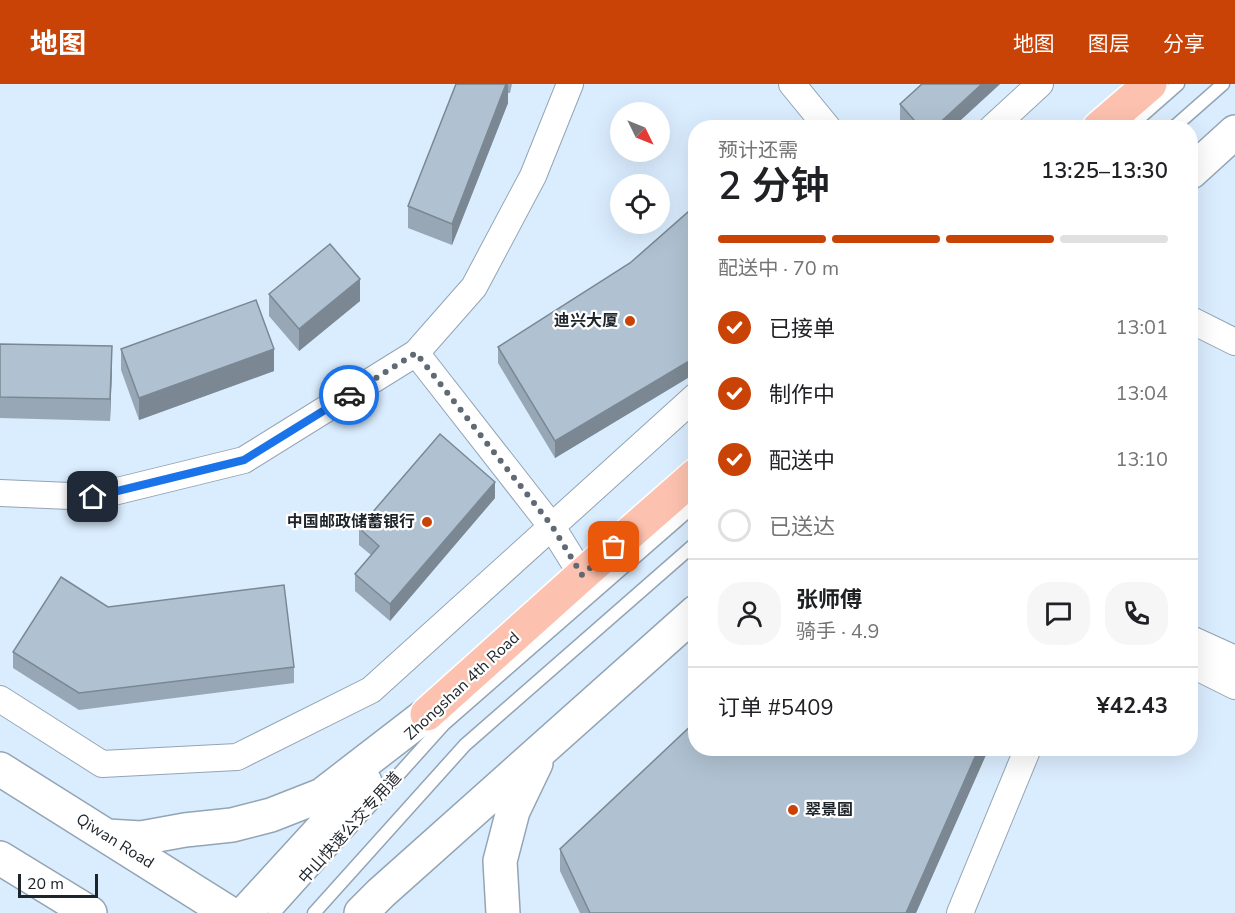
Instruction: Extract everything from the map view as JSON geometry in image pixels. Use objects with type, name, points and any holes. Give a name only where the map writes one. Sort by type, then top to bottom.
[{"type":"main road","points":[[1108,120],[1150,84]]},
{"type":"main road","points":[[1198,165],[1235,132]]},
{"type":"main road","name":"Zhongshan 4th Road","points":[[245,913],[427,714],[688,483]]},
{"type":"main road","points":[[361,913],[688,619]]},
{"type":"main road","points":[[107,836],[141,838],[232,825],[271,815],[322,795],[427,714]]},
{"type":"main road","points":[[503,913],[500,861],[513,811],[542,750]]},
{"type":"main road","name":"Qiwan Road","points":[[0,769],[229,913]]},
{"type":"main road","points":[[0,858],[62,902],[90,913]]},
{"type":"street","points":[[0,493],[93,497],[244,460],[416,353],[474,287],[533,176],[570,84]]},
{"type":"street","points":[[792,84],[821,120]]},
{"type":"street","points":[[1001,120],[1040,84]]},
{"type":"street","points":[[1198,324],[1235,342]]},
{"type":"street","points":[[416,353],[552,526],[582,575]]},
{"type":"street","points":[[0,699],[102,764],[237,757],[371,690],[688,403]]},
{"type":"street","points":[[1198,642],[1235,659]]},
{"type":"street","points":[[1198,668],[1235,686]]},
{"type":"street","points":[[960,913],[1025,756]]},
{"type":"lane","points":[[1137,120],[1178,84]]},
{"type":"lane","points":[[1182,120],[1223,84]]},
{"type":"lane","name":"中山快速公交专用道","points":[[274,913],[444,724],[688,511]]},
{"type":"lane","name":"中山快速公交专用道","points":[[314,913],[465,745],[688,550]]},
{"type":"building","points":[[456,84],[506,84],[452,224],[408,206]]},
{"type":"building","points":[[922,84],[982,84],[943,120],[914,120],[900,104]]},
{"type":"building","name":"迪兴大厦","points":[[688,212],[688,362],[555,441],[498,347],[630,263],[663,234],[670,234],[670,228]]},
{"type":"building","points":[[330,244],[360,279],[299,329],[269,294]]},
{"type":"building","points":[[256,300],[274,349],[139,398],[121,349]]},
{"type":"building","points":[[0,344],[112,346],[110,399],[0,397]]},
{"type":"building","name":"中国邮政储蓄银行","points":[[440,434],[495,482],[390,604],[355,574],[379,546],[359,528]]},
{"type":"building","points":[[61,577],[108,607],[284,585],[294,667],[79,693],[13,652]]},
{"type":"building","name":"翠景園","points":[[688,729],[688,756],[975,756],[906,913],[590,913],[560,849]]},
{"type":"way so far","points":[[349,395],[416,353],[552,526],[582,575],[614,547]]},
{"type":"place","name":"迪兴大厦","points":[[630,321]]},
{"type":"place","name":"中国邮政储蓄银行","points":[[427,522]]},
{"type":"place","name":"翠景園","points":[[793,810]]},
{"type":"route","points":[[93,497],[244,460],[349,395]]}]
